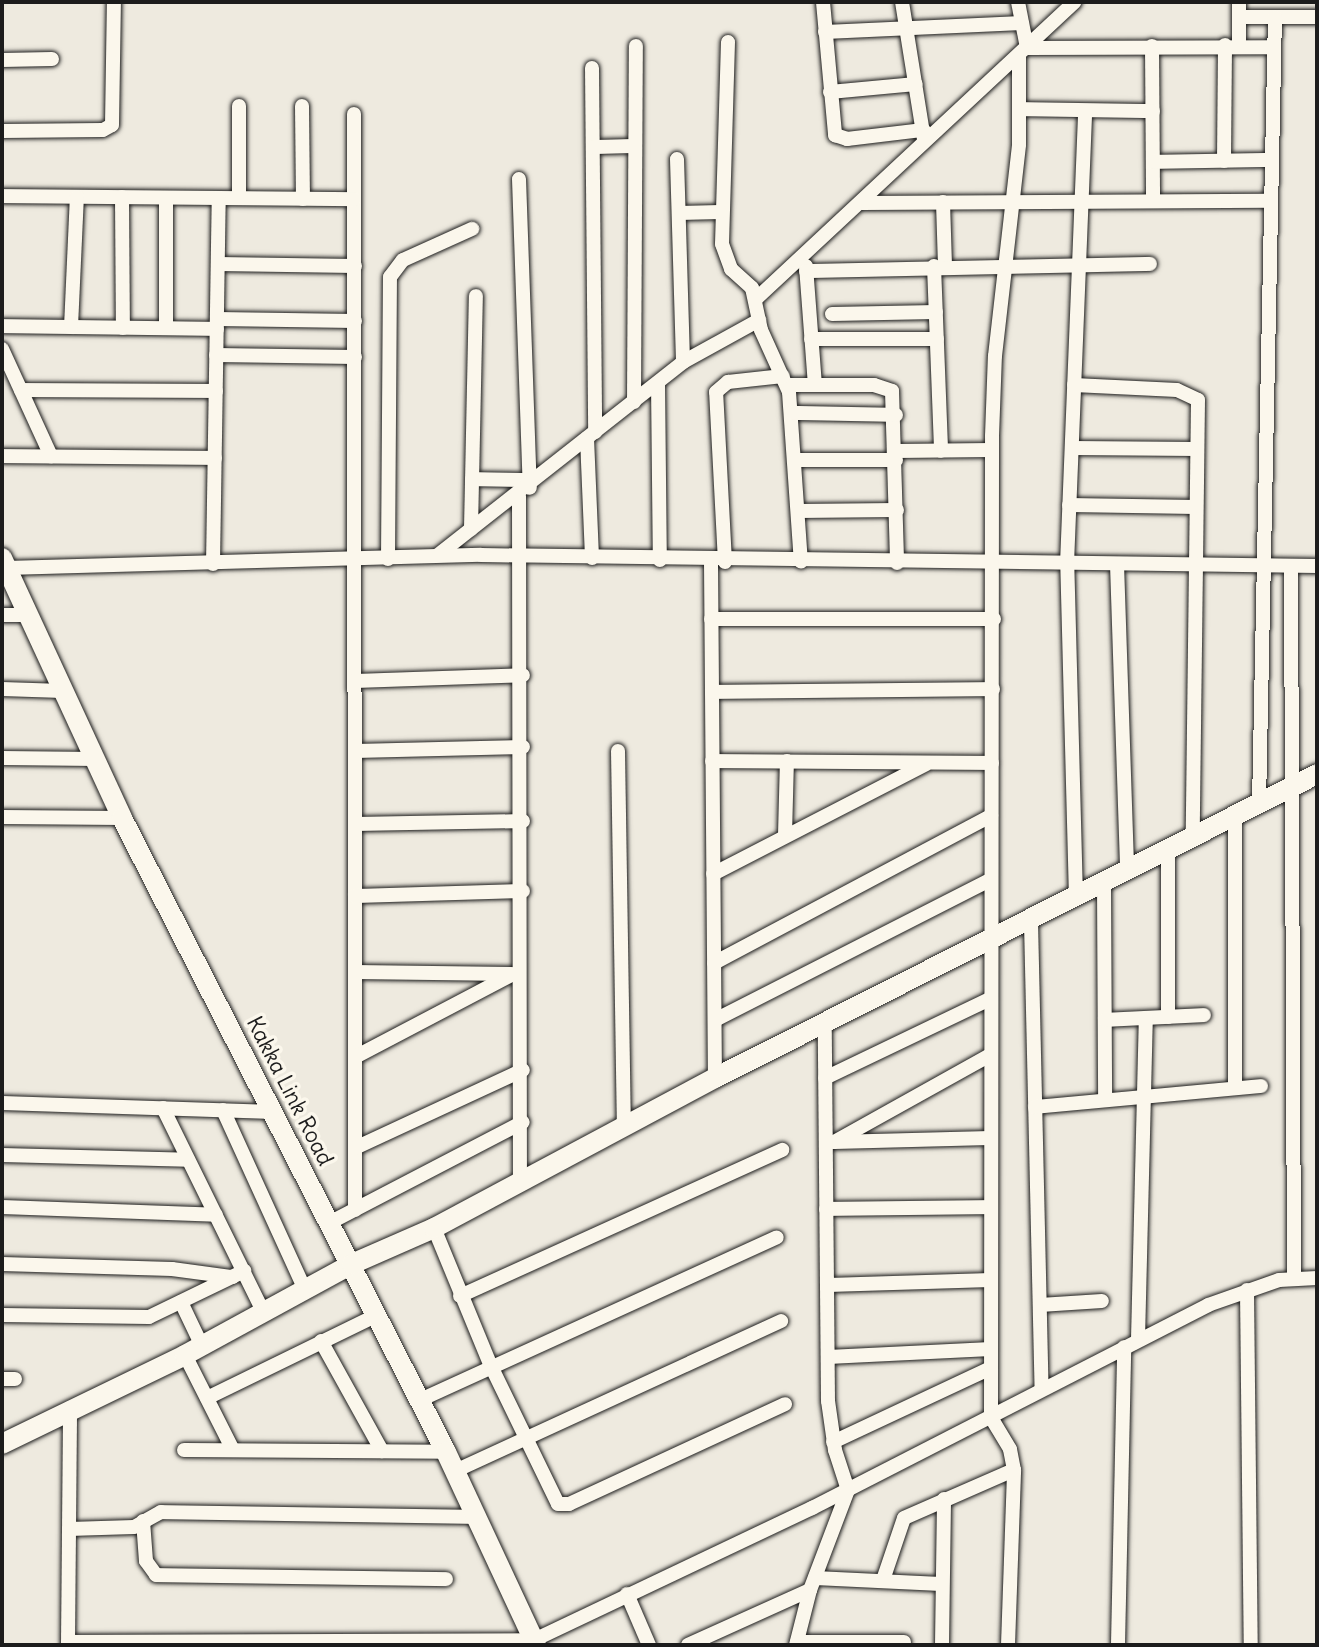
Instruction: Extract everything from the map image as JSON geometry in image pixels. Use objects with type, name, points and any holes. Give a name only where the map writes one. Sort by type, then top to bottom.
[{"type":"street","points":[[2,131],[103,130],[112,125],[114,2]]},
{"type":"street","points":[[823,2],[830,92],[838,137],[924,135]]},
{"type":"street","points":[[902,2],[924,135]]},
{"type":"street","points":[[1008,1645],[1014,1470],[1010,1449],[991,1417],[989,943],[994,619],[992,450],[995,356],[1020,109],[1023,52],[1018,2]]},
{"type":"street","points":[[757,298],[862,203],[924,135],[1023,52],[1074,2]]},
{"type":"street","points":[[1224,161],[1232,45],[1239,9],[1275,17],[1299,10],[1317,17]]},
{"type":"street","points":[[1259,804],[1275,17]]},
{"type":"street","points":[[825,32],[1022,23]]},
{"type":"street","points":[[728,42],[720,212],[726,261],[757,298],[759,320],[785,380],[793,413],[801,562]]},
{"type":"street","points":[[634,402],[636,46]]},
{"type":"street","points":[[1023,52],[1152,46],[1274,47]]},
{"type":"street","points":[[1152,46],[1153,201]]},
{"type":"street","points":[[2,60],[52,59]]},
{"type":"street","points":[[592,68],[592,558]]},
{"type":"street","points":[[830,92],[916,84]]},
{"type":"street","points":[[239,106],[239,198]]},
{"type":"street","points":[[302,106],[303,199]]},
{"type":"street","points":[[1020,109],[1153,111]]},
{"type":"street","points":[[1076,898],[1067,564],[1085,111]]},
{"type":"street","points":[[354,114],[355,1210]]},
{"type":"street","points":[[593,147],[635,146]]},
{"type":"street","points":[[677,159],[683,362]]},
{"type":"street","points":[[1153,162],[1272,160]]},
{"type":"street","points":[[519,179],[526,488],[522,556],[523,891],[517,974],[523,1070],[520,1181]]},
{"type":"street","points":[[2,196],[354,199]]},
{"type":"street","points":[[71,327],[77,197]]},
{"type":"street","points":[[122,197],[123,328]]},
{"type":"street","points":[[166,198],[166,328]]},
{"type":"street","points":[[213,564],[219,198]]},
{"type":"street","points":[[862,203],[1271,201]]},
{"type":"street","points":[[941,451],[936,312],[943,202]]},
{"type":"street","points":[[679,213],[720,212]]},
{"type":"street","points":[[388,559],[390,277],[403,260],[472,229]]},
{"type":"street","points":[[805,254],[815,385]]},
{"type":"street","points":[[806,271],[1006,263],[1150,264]]},
{"type":"street","points":[[218,264],[355,266]]},
{"type":"street","points":[[471,529],[476,296]]},
{"type":"street","points":[[832,314],[936,312]]},
{"type":"street","points":[[437,556],[683,362],[759,320]]},
{"type":"street","points":[[2,326],[166,328],[355,321]]},
{"type":"street","points":[[811,339],[937,339]]},
{"type":"street","points":[[2,349],[51,456]]},
{"type":"street","points":[[216,355],[355,357]]},
{"type":"street","points":[[715,1078],[711,619],[718,562],[716,392],[722,383],[785,380],[815,385],[885,386],[894,394],[897,563]]},
{"type":"street","points":[[658,383],[660,560]]},
{"type":"street","points":[[1074,385],[1193,395],[1199,408],[1194,565],[1193,838]]},
{"type":"street","points":[[21,390],[216,391]]},
{"type":"street","points":[[793,413],[896,415]]},
{"type":"street","points":[[1072,448],[1197,449]]},
{"type":"street","points":[[796,460],[992,450]]},
{"type":"street","points":[[2,456],[215,458]]},
{"type":"street","points":[[472,479],[526,488]]},
{"type":"street","points":[[1069,505],[1196,507]]},
{"type":"street","points":[[798,511],[897,510]]},
{"type":"street","points":[[4,563],[213,564],[522,556],[718,562],[1317,566]]},
{"type":"street","name":"Kakka Link Road","points":[[4,563],[122,818],[331,1222],[451,1462],[535,1643]]},
{"type":"street","points":[[1117,564],[1127,872]]},
{"type":"street","points":[[1291,566],[1294,1278]]},
{"type":"street","points":[[2,615],[29,615]]},
{"type":"street","points":[[711,619],[994,619]]},
{"type":"street","points":[[355,681],[523,675]]},
{"type":"street","points":[[2,689],[63,691]]},
{"type":"street","points":[[712,692],[993,689]]},
{"type":"street","points":[[355,751],[523,747]]},
{"type":"street","points":[[618,751],[624,1126]]},
{"type":"street","points":[[2,758],[96,759]]},
{"type":"street","points":[[712,761],[992,763]]},
{"type":"street","points":[[785,835],[787,761]]},
{"type":"street","points":[[713,874],[930,762]]},
{"type":"street","points":[[2,1444],[70,1408],[194,1351],[352,1264],[434,1228],[715,1078],[1031,922],[1317,774]]},
{"type":"street","points":[[714,963],[991,816]]},
{"type":"street","points":[[1235,816],[1235,1088]]},
{"type":"street","points":[[2,817],[122,818]]},
{"type":"street","points":[[355,824],[523,821]]},
{"type":"street","points":[[1168,851],[1168,1017]]},
{"type":"street","points":[[715,1020],[990,880]]},
{"type":"street","points":[[1104,884],[1105,1100]]},
{"type":"street","points":[[355,896],[523,891]]},
{"type":"street","points":[[1031,922],[1042,1389]]},
{"type":"street","points":[[355,972],[517,974]]},
{"type":"street","points":[[355,1057],[517,974]]},
{"type":"street","points":[[825,1078],[990,999]]},
{"type":"street","points":[[1105,1020],[1204,1015]]},
{"type":"street","points":[[1138,1339],[1146,1018]]},
{"type":"street","points":[[825,1024],[830,1142],[826,1209],[828,1357],[833,1442],[848,1490],[812,1584],[796,1643],[904,1642]]},
{"type":"street","points":[[830,1142],[990,1055]]},
{"type":"street","points":[[355,1148],[523,1070]]},
{"type":"street","points":[[1035,1107],[1261,1086]]},
{"type":"street","points":[[2,1103],[274,1112]]},
{"type":"street","points":[[163,1108],[216,1215],[238,1274],[264,1313]]},
{"type":"street","points":[[223,1110],[305,1290]]},
{"type":"street","points":[[331,1222],[523,1122]]},
{"type":"street","points":[[830,1142],[990,1138]]},
{"type":"street","points":[[460,1296],[782,1150]]},
{"type":"street","points":[[2,1155],[188,1160]]},
{"type":"street","points":[[2,1207],[216,1215]]},
{"type":"street","points":[[826,1209],[991,1207]]},
{"type":"street","points":[[434,1228],[491,1366],[555,1501],[565,1504],[785,1404]]},
{"type":"street","points":[[420,1400],[777,1237]]},
{"type":"street","points":[[2,1264],[238,1274]]},
{"type":"street","points":[[2,1315],[138,1319],[238,1274]]},
{"type":"street","points":[[70,1408],[68,1644],[535,1643],[627,1594],[848,1490],[1138,1339],[1247,1290],[1294,1278],[1317,1278]]},
{"type":"street","points":[[828,1285],[991,1280]]},
{"type":"street","points":[[1247,1290],[1251,1645]]},
{"type":"street","points":[[1040,1305],[1102,1301]]},
{"type":"street","points":[[181,1302],[207,1398],[233,1450]]},
{"type":"street","points":[[207,1398],[377,1315]]},
{"type":"street","points":[[184,1450],[382,1451],[451,1462],[525,1438],[781,1321]]},
{"type":"street","points":[[321,1341],[382,1451]]},
{"type":"street","points":[[1118,1645],[1124,1347]]},
{"type":"street","points":[[828,1357],[991,1349]]},
{"type":"street","points":[[833,1442],[991,1368]]},
{"type":"street","points":[[883,1580],[904,1518],[1014,1470]]},
{"type":"street","points":[[942,1645],[944,1499]]},
{"type":"street","points":[[69,1529],[134,1527],[161,1512],[474,1517]]},
{"type":"street","points":[[143,1521],[146,1561],[156,1575],[446,1579]]},
{"type":"street","points":[[688,1645],[812,1584],[883,1580],[941,1584]]},
{"type":"street","points":[[627,1594],[649,1645]]}]
